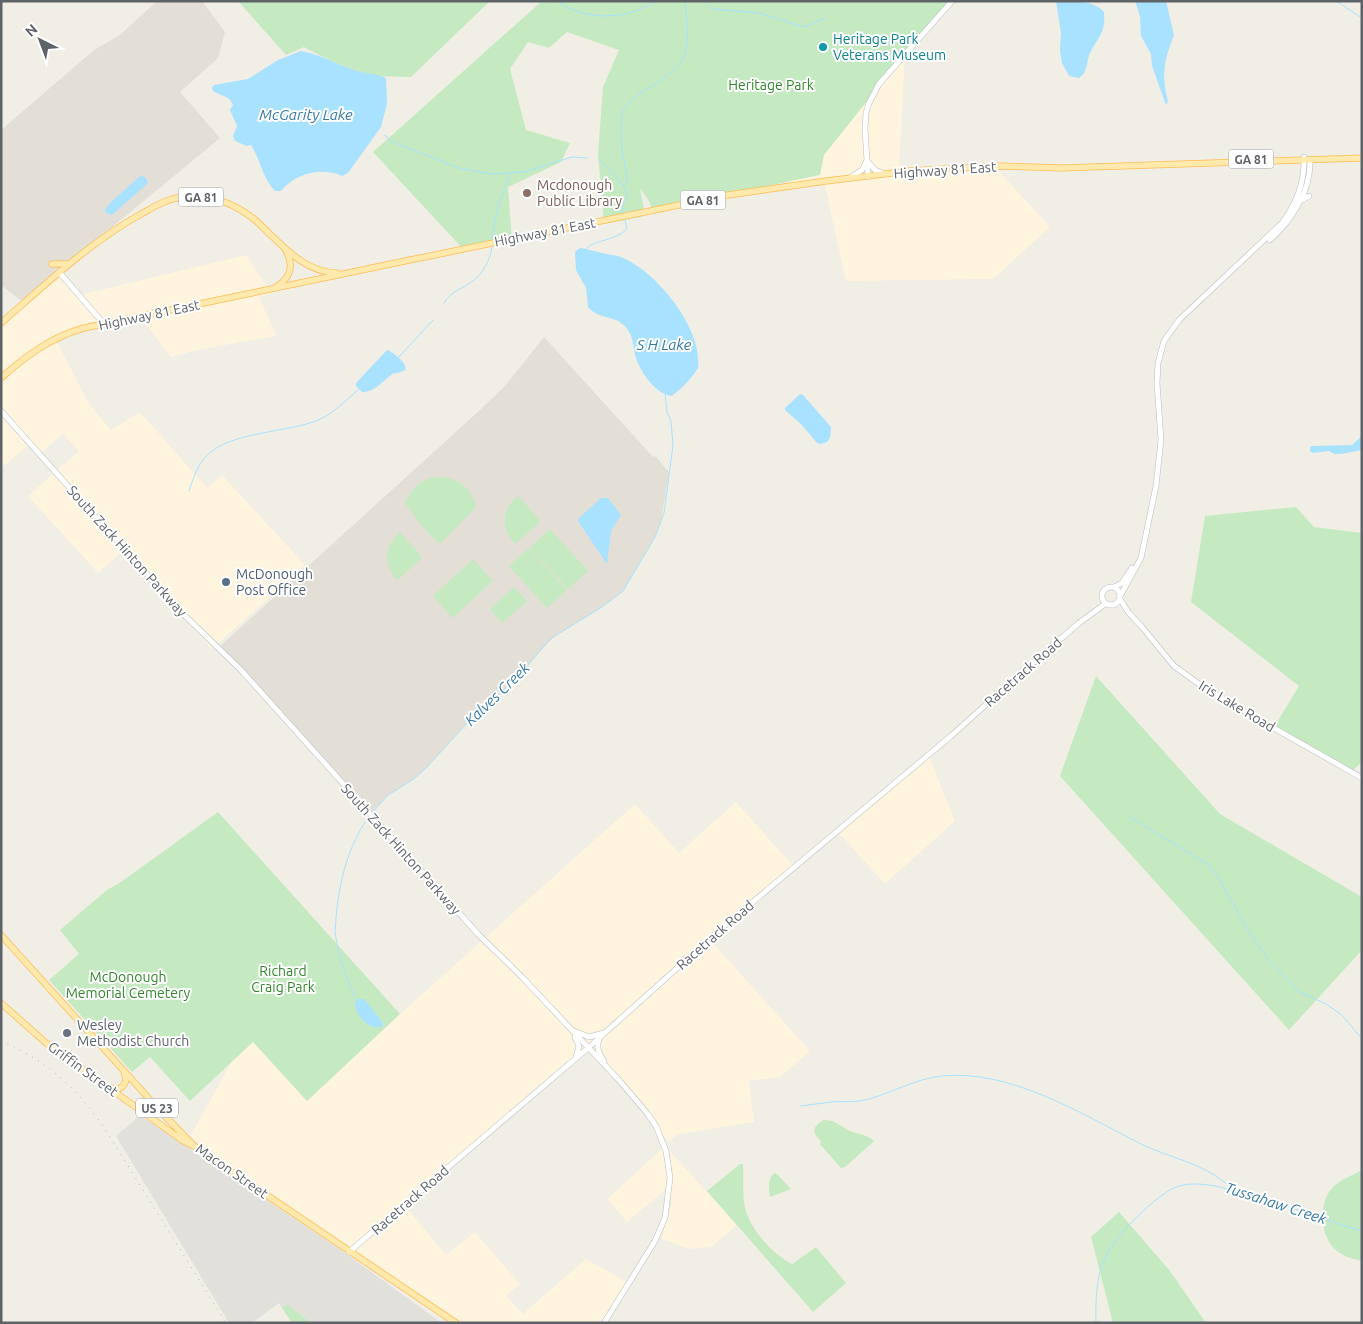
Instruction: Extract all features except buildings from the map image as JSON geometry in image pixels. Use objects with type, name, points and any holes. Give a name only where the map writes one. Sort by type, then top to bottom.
[{"type":"main road","name":"Highway 81 East","points":[[1,378],[47,343],[71,332],[728,195],[887,174],[999,166],[1060,168],[1362,157]]},
{"type":"main road","name":"GA 81","points":[[1,323],[97,241],[136,217],[168,201],[184,197],[215,199],[235,206],[255,220],[302,262],[316,270],[330,273],[347,273]]},
{"type":"main road","points":[[272,290],[285,280],[290,272],[290,259],[282,246]]},
{"type":"main road","points":[[52,264],[68,264]]},
{"type":"main road","name":"Macon Street","points":[[1,935],[194,1146],[456,1323]]},
{"type":"main road","name":"Griffin Street","points":[[1,1004],[46,1043],[182,1140],[194,1146]]},
{"type":"main road","points":[[109,1088],[118,1089],[124,1085],[126,1077],[121,1068]]},
{"type":"street","points":[[868,177],[865,134],[866,113],[869,103],[879,84],[952,1]]},
{"type":"street","points":[[1218,284],[1276,235],[1290,218],[1300,201],[1304,188],[1306,159]]},
{"type":"street","points":[[1141,552],[1124,581],[1114,587],[1105,589],[1102,597],[1105,604],[1112,606],[1117,604],[1138,563],[1141,552],[1159,468],[1161,431],[1157,376],[1160,350],[1176,323],[1277,229],[1287,217],[1299,192],[1306,159]]},
{"type":"street","points":[[867,160],[875,170],[887,174]]},
{"type":"street","points":[[845,179],[862,170],[867,160]]},
{"type":"street","points":[[1300,201],[1309,196]]},
{"type":"street","points":[[59,272],[104,324]]},
{"type":"street","name":"South Zack Hinton Parkway","points":[[1,412],[176,607],[241,670],[478,935],[522,977],[610,1070],[656,1126],[665,1147],[670,1178],[665,1218],[655,1241],[604,1323]]},
{"type":"street","points":[[1114,587],[1119,590],[1120,598]]},
{"type":"street","name":"Racetrack Road","points":[[1083,620],[1102,597]]},
{"type":"street","name":"Iris Lake Road","points":[[1120,598],[1129,613],[1174,666],[1234,706],[1362,778]]},
{"type":"street","name":"Racetrack Road","points":[[349,1252],[599,1039],[722,928],[951,736],[1083,620],[1105,604]]},
{"type":"street","name":"Iris Lake Road","points":[[1112,606],[1129,613]]},
{"type":"street","points":[[571,1030],[590,1036],[607,1032]]},
{"type":"street","points":[[571,1030],[579,1046],[574,1060]]},
{"type":"street","points":[[599,1039],[598,1050],[610,1070]]},
{"type":"street","points":[[630,1083],[630,1090],[633,1096]]},
{"type":"shaded area","points":[[157,1],[202,1],[225,32],[218,58],[180,92],[220,138],[76,257],[24,303],[1,285],[1,130],[94,50],[120,35]]},
{"type":"shaded area","points":[[905,53],[899,168],[996,168],[1050,227],[993,279],[846,281],[824,181],[781,189]]},
{"type":"shaded area","points":[[246,255],[272,294],[259,297],[276,336],[197,350],[171,357],[139,315],[100,323],[56,340],[89,404],[111,430],[140,412],[207,488],[222,475],[305,565],[212,649],[122,551],[98,573],[28,496],[79,451],[63,434],[41,453],[31,443],[1,468],[1,319],[55,269],[80,295]]},
{"type":"shaded area","points":[[544,337],[653,457],[655,456],[669,472],[661,521],[655,537],[623,591],[602,607],[556,635],[514,681],[469,721],[427,767],[415,778],[387,796],[370,814],[218,648],[481,409],[505,386]]},
{"type":"shaded area","points":[[928,754],[955,821],[885,884],[838,832]]},
{"type":"shaded area","points":[[736,802],[795,868],[711,941],[810,1051],[780,1077],[749,1081],[754,1122],[678,1134],[669,1142],[592,1044],[404,1205],[446,1255],[475,1232],[520,1284],[506,1296],[523,1314],[586,1259],[630,1284],[605,1323],[461,1323],[312,1223],[190,1137],[232,1061],[253,1042],[307,1101],[400,1014],[635,804],[679,853]]},
{"type":"shaded area","points":[[140,1115],[338,1248],[442,1323],[311,1323],[287,1304],[282,1308],[279,1303],[252,1323],[229,1323],[116,1136]]},
{"type":"shaded area","points":[[665,1146],[737,1225],[711,1247],[688,1249],[661,1238],[672,1202],[670,1186],[627,1222],[607,1199]]},
{"type":"green space","points":[[238,1],[490,1],[411,77],[369,76],[331,61],[304,47],[286,55]]},
{"type":"green space","name":"Heritage Park","points":[[542,1],[952,1],[903,56],[824,155],[820,175],[652,210],[650,203],[640,188],[645,216],[604,224],[598,154],[603,87],[619,50],[567,32],[549,48],[528,42],[510,69],[526,130],[570,143],[561,162],[508,187],[512,242],[465,251],[373,152]]},
{"type":"green space","points":[[434,477],[449,478],[461,483],[474,499],[476,507],[441,543],[437,542],[421,525],[405,503],[416,486],[424,480]]},
{"type":"green space","points":[[518,496],[539,519],[539,523],[515,544],[507,532],[505,519],[508,507]]},
{"type":"green space","points":[[1296,507],[1314,527],[1362,533],[1362,762],[1352,771],[1273,729],[1299,686],[1191,602],[1205,516]]},
{"type":"green space","points":[[550,529],[588,571],[568,589],[530,548]]},
{"type":"green space","points":[[400,532],[421,556],[421,559],[397,580],[389,568],[387,556],[391,544]]},
{"type":"green space","points":[[529,548],[567,590],[547,608],[509,566]]},
{"type":"green space","points":[[473,559],[493,581],[452,618],[433,596]]},
{"type":"green space","points":[[514,587],[527,601],[502,623],[490,609]]},
{"type":"green space","points":[[1096,676],[1220,814],[1362,897],[1362,950],[1289,1030],[1060,776]]},
{"type":"green space","name":"Richard Craig Park","points":[[218,812],[400,1014],[307,1101],[253,1042],[190,1101],[150,1057],[132,1072],[49,980],[79,954],[60,930],[107,890],[121,882]]},
{"type":"green space","points":[[824,1120],[832,1121],[849,1131],[867,1136],[874,1141],[845,1167],[841,1168],[820,1144],[821,1141],[815,1133],[816,1126]]},
{"type":"green space","points":[[740,1164],[743,1164],[745,1208],[757,1233],[770,1248],[792,1264],[816,1247],[846,1283],[813,1312],[707,1191]]},
{"type":"green space","points":[[1362,1170],[1362,1261],[1343,1255],[1331,1245],[1324,1230],[1323,1212],[1327,1195],[1332,1188],[1342,1180]]},
{"type":"green space","points":[[775,1173],[791,1189],[770,1197],[770,1180]]},
{"type":"green space","points":[[1119,1212],[1170,1271],[1206,1323],[1113,1323],[1091,1237]]},
{"type":"green space","points":[[287,1304],[311,1323],[292,1323],[282,1308]]},
{"type":"water","points":[[1056,1],[1089,3],[1104,12],[1103,30],[1090,53],[1082,76],[1079,78],[1069,76],[1062,63],[1060,50],[1061,33]]},
{"type":"water","points":[[1135,1],[1166,1],[1174,35],[1168,52],[1164,75],[1168,101],[1166,105],[1152,66],[1151,54],[1141,36],[1140,16]]},
{"type":"water","name":"McGarity Lake","points":[[301,51],[354,70],[386,78],[387,104],[381,127],[348,173],[342,176],[326,172],[309,173],[294,180],[281,191],[275,191],[267,181],[251,145],[247,146],[235,141],[233,136],[237,126],[230,110],[233,105],[227,97],[213,91],[212,88],[214,85],[248,79],[278,60]]},
{"type":"water","points":[[142,176],[146,178],[148,183],[112,215],[106,213],[105,210],[110,203]]},
{"type":"water","name":"S H Lake","points":[[580,248],[619,256],[635,264],[662,288],[685,319],[698,352],[698,368],[686,384],[671,396],[654,387],[641,370],[636,358],[631,335],[625,326],[620,322],[598,315],[588,307],[586,288],[576,270],[575,252]]},
{"type":"water","points":[[387,350],[401,360],[406,369],[393,374],[374,389],[362,392],[356,386],[356,383]]},
{"type":"water","points":[[800,394],[803,395],[831,427],[830,438],[827,442],[817,443],[801,424],[785,410]]},
{"type":"water","points":[[1362,436],[1362,450],[1341,454],[1334,454],[1329,451],[1313,453],[1310,451],[1312,446],[1352,445]]},
{"type":"water","points":[[601,498],[608,498],[621,515],[611,531],[607,564],[578,521]]},
{"type":"water","points":[[358,999],[364,999],[383,1023],[382,1027],[372,1026],[360,1017],[355,1003]]},
{"type":"waterway","points":[[557,1],[581,13],[606,16],[632,12],[656,1]]},
{"type":"waterway","name":"Kalves Creek","points":[[623,185],[628,182],[621,133],[622,114],[625,107],[632,100],[669,74],[683,58],[687,44],[685,1]]},
{"type":"waterway","name":"Kalves Creek","points":[[704,1],[712,9],[759,13],[804,27],[826,18]]},
{"type":"waterway","points":[[1336,1],[1362,18]]},
{"type":"waterway","points":[[384,135],[395,143],[459,168],[491,174],[524,172],[572,157],[587,158]]},
{"type":"waterway","name":"Kalves Creek","points":[[600,160],[623,185],[628,195],[622,206],[623,213]]},
{"type":"waterway","points":[[492,239],[497,210],[510,173]]},
{"type":"waterway","name":"Kalves Creek","points":[[587,248],[590,245],[622,233],[627,229],[625,220]]},
{"type":"waterway","points":[[444,303],[453,293],[473,281],[480,274],[488,261],[492,246]]},
{"type":"waterway","points":[[398,358],[433,320]]},
{"type":"waterway","points":[[189,491],[198,467],[212,451],[225,444],[255,434],[316,421],[333,411],[359,389]]},
{"type":"waterway","name":"Kalves Creek","points":[[372,813],[387,796],[415,778],[427,767],[469,721],[514,681],[550,639],[602,607],[623,591],[655,537],[664,513],[673,445],[671,421],[667,412],[665,393]]},
{"type":"waterway","name":"Kalves Creek","points":[[357,1000],[341,962],[335,928],[342,878],[355,840],[369,816]]},
{"type":"waterway","points":[[1130,817],[1209,865],[1220,880],[1249,932],[1268,959],[1298,991],[1326,1004],[1342,1015],[1362,1039]]},
{"type":"waterway","points":[[801,1106],[864,1100],[923,1080],[941,1076],[993,1079],[1044,1096],[1151,1149],[1200,1167],[1223,1181],[1233,1190]]},
{"type":"waterway","name":"Tussahaw Creek","points":[[1096,1323],[1098,1280],[1101,1268],[1112,1246],[1147,1207],[1166,1192],[1179,1186],[1186,1184],[1216,1186],[1362,1231]]},
{"type":"railway","points":[[1,1041],[19,1049],[50,1069],[88,1106],[110,1137],[226,1323]]},
{"type":"place","name":"Heritage Park Veterans Museum","points":[[823,47]]},
{"type":"place","name":"Mcdonough Public Library","points":[[527,193]]},
{"type":"place","name":"McDonough Post Office","points":[[226,582]]},
{"type":"place","name":"Wesley Methodist Church","points":[[67,1033]]},
{"type":"park label","name":"McDonough Memorial Cemetery","points":[[128,986]]}]
